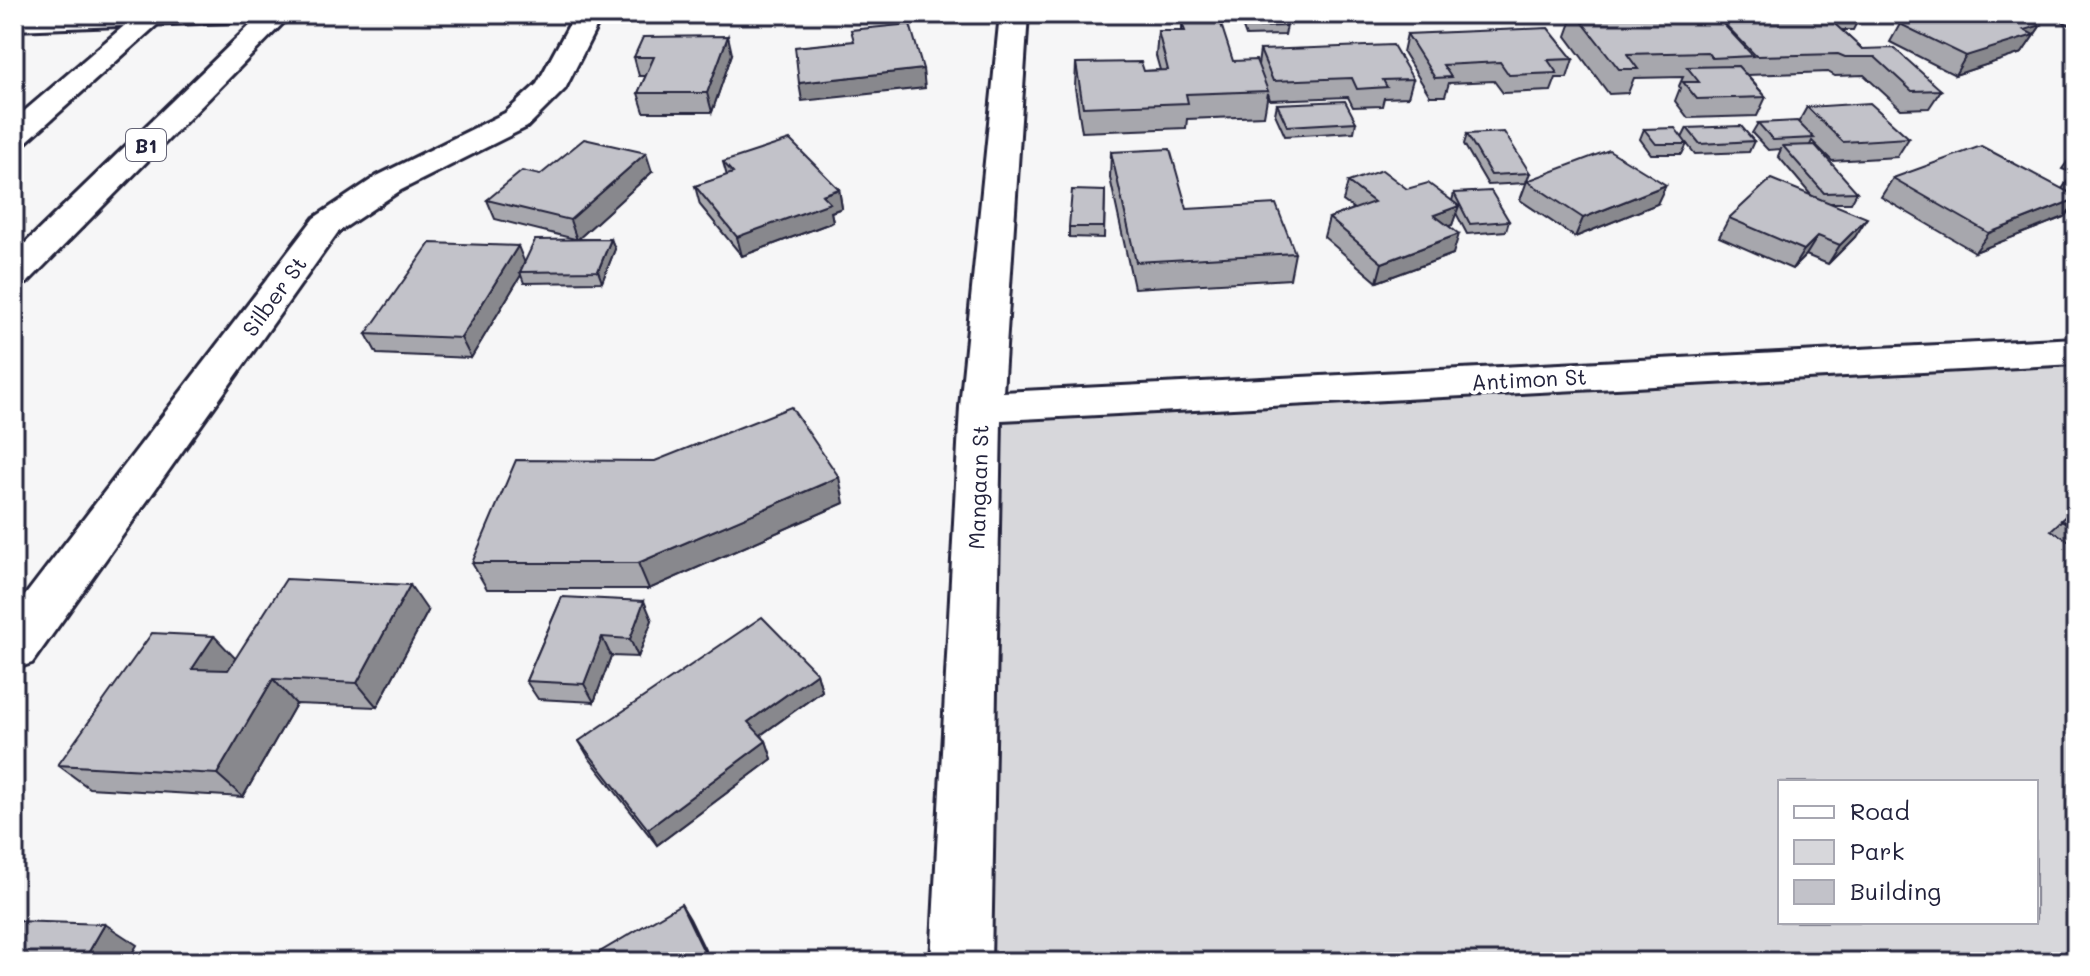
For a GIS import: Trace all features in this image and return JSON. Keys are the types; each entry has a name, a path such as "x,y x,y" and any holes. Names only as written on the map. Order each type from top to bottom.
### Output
{"main road":[{"path":"14,22 226,14"},
{"name":"B1","path":"14,275 278,14"},
{"name":"Silber St","path":"14,648 326,225 389,183 516,120 550,89 589,14"},
{"name":"Mangaan St","path":"961,962 981,407 1014,14"},
{"path":"14,136 154,16"},
{"name":"Antimon St","path":"981,407 2076,351"}],"green space":[{"path":"2076,351 2076,962 961,962 981,407"}],"building":[{"path":"1243,14 1282,14 1287,26 1247,27"},
{"path":"1576,14 1714,14 1753,56 1712,58 1707,52 1627,54 1638,69 1619,69"},
{"path":"1803,14 1851,14 1858,20 1831,21 1825,15"},
{"path":"1934,14 2016,14 2041,25 2024,30 2034,35 1966,56 1900,24"},
{"path":"1825,15 1862,49 1894,48 1941,90 1912,91 1875,57 1845,57 1838,54 1756,56 1719,18"},
{"path":"1220,21 1233,61 1256,60 1268,91 1186,94 1188,103 1083,107 1076,63 1141,62 1144,71 1168,70 1158,31 1185,31 1182,23"},
{"path":"910,24 923,69 799,83 795,47 854,41 851,30"},
{"path":"1548,28 1573,59 1548,60 1557,73 1509,75 1500,62 1443,65 1451,77 1435,78 1407,34"},
{"path":"728,36 707,93 638,93 654,57 634,57 643,37"},
{"path":"1393,45 1413,79 1383,80 1387,87 1357,89 1352,78 1273,81 1260,50"},
{"path":"1738,66 1766,97 1697,99 1683,82 1699,82 1687,67"},
{"path":"1345,101 1356,122 1287,126 1277,104"},
{"path":"1870,103 1909,138 1843,142 1807,107"},
{"path":"1797,121 1814,138 1773,140 1758,123"},
{"path":"1741,126 1754,141 1700,144 1687,128"},
{"path":"1675,128 1687,144 1656,144 1644,129"},
{"path":"1504,132 1530,173 1491,175 1467,134"},
{"path":"584,139 646,153 570,220 487,200 522,171 540,175"},
{"path":"790,140 839,189 822,195 830,203 737,237 695,186 733,173 723,162"},
{"path":"1815,145 1857,192 1824,193 1783,146"},
{"path":"1981,146 2076,196 2076,199 1989,233 1893,178"},
{"path":"1170,149 1187,209 1276,204 1295,253 1136,262 1111,152"},
{"path":"1609,150 1666,185 1583,218 1527,181"},
{"path":"1382,170 1407,189 1428,183 1459,206 1434,215 1459,234 1382,263 1329,218 1374,202 1348,182"},
{"path":"1771,179 1867,218 1840,245 1818,236 1804,250 1729,218"},
{"path":"1072,190 1105,191 1104,227 1069,227"},
{"path":"1491,191 1509,221 1470,224 1454,193"},
{"path":"611,239 598,271 520,272 535,240"},
{"path":"430,243 518,246 461,338 366,334"},
{"path":"791,407 839,477 638,563 472,563 516,460 655,461"},
{"path":"2076,507 2076,528 2061,520"},
{"path":"286,579 410,585 357,683 273,679 217,774 58,765 152,633 214,636 192,669 228,670"},
{"path":"562,597 644,601 630,639 602,637 584,684 526,681"},
{"path":"762,617 817,673 748,722 766,741 648,829 579,741"},
{"path":"681,904 709,962 583,962"},
{"path":"14,921 105,924 83,962 14,962"}]}
